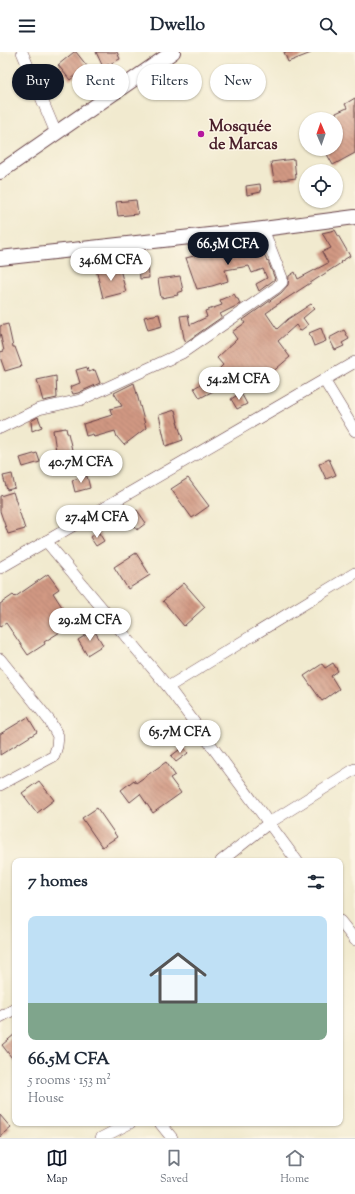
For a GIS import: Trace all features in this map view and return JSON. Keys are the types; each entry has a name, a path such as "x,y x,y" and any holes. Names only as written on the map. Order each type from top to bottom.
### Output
{"main road":[{"path":"0,172 173,52"},
{"path":"0,258 263,229 355,217"}],"street":[{"path":"22,52 56,133"},
{"path":"0,428 39,409 80,400 182,353 276,288 282,282 282,278 263,229"},
{"path":"0,568 355,362"},
{"path":"324,380 355,431"},
{"path":"46,541 168,687 295,858"},
{"path":"168,687 355,573"},
{"path":"0,659 49,720 58,736 58,746 54,756 0,785"},
{"path":"225,858 269,823 355,769"},
{"path":"343,925 355,940"},
{"path":"0,1016 12,1010"},
{"path":"102,1138 124,1126"},
{"path":"162,1126 172,1138"}],"building":[{"path":"76,52 85,64 72,64 72,78 70,80 64,72 64,64 59,64"},
{"path":"96,52 117,52 120,59 109,64 102,64"},
{"path":"284,52 311,52 311,53 288,62"},
{"path":"355,98 355,153 332,164 328,156 343,156 343,112 338,112 347,108 345,104"},
{"path":"294,159 296,178 274,181 271,162"},
{"path":"260,184 261,192 247,195 246,186"},
{"path":"136,200 138,214 118,216 116,202"},
{"path":"335,230 350,256 266,313 277,329 288,319 311,304 315,308 303,318 308,325 300,331 296,325 278,341 290,357 263,380 268,385 261,390 247,373 245,374 243,371 215,390 200,398 194,388 220,373 218,370 223,365 217,358 237,339 232,332 245,323 243,320 281,293 288,285 289,276 295,272 298,279 328,263 322,252 331,248 322,233"},
{"path":"261,244 275,279 259,291 256,284 267,278 263,269 252,273 249,266 225,270 228,281 197,289 186,258 221,249 221,253 248,249 247,248"},
{"path":"148,263 149,278 140,279 139,264"},
{"path":"108,266 109,272 120,269 126,292 103,298 96,269"},
{"path":"180,276 183,291 177,293 178,295 161,298 158,279"},
{"path":"234,294 240,304 220,314 222,317 186,342 180,316 188,315 190,325 207,317 205,311 222,305 220,300"},
{"path":"159,314 162,326 148,330 144,317"},
{"path":"8,324 13,347 15,347 22,366 5,371 0,357 0,352 4,351 0,326"},
{"path":"321,328 326,341 314,346 309,333"},
{"path":"344,330 349,339 342,343 344,346 335,350 329,338"},
{"path":"87,367 88,372 95,370 100,383 73,394 70,387 80,383 76,370"},
{"path":"56,376 57,398 43,401 37,380"},
{"path":"134,383 146,428 124,445 117,437 115,431 94,437 93,434 86,436 83,424 112,415 110,409 122,406 114,393"},
{"path":"241,393 247,404 237,409 231,399"},
{"path":"175,410 183,440 166,446 159,415"},
{"path":"38,417 42,427 32,431 31,421"},
{"path":"66,428 73,454 57,458 53,430"},
{"path":"37,453 40,462 23,467 20,458"},
{"path":"329,459 336,475 326,479 319,464"},
{"path":"12,474 15,488 7,490 3,476"},
{"path":"87,476 90,488 75,492 72,480"},
{"path":"188,478 209,506 192,518 171,489"},
{"path":"13,492 25,529 8,534 0,511 0,496"},
{"path":"137,510 146,523 137,530 128,517"},
{"path":"99,533 104,541 96,546 90,537"},
{"path":"136,553 150,575 128,589 114,567"},
{"path":"48,574 59,589 53,593 73,624 44,642 45,644 28,655 6,623 0,627 0,604 13,595 15,597"},
{"path":"184,583 205,607 184,626 163,601"},
{"path":"94,630 103,645 87,655 78,640"},
{"path":"333,663 338,671 331,676 339,689 322,701 304,676 322,664 325,668"},
{"path":"28,717 37,732 0,755 0,734"},
{"path":"183,747 188,753 176,762 171,756"},
{"path":"166,762 175,775 170,778 181,793 153,813 140,794 130,802 121,790 134,780 136,783"},
{"path":"39,781 54,800 37,813 22,793"},
{"path":"97,808 117,837 102,847 82,818"},
{"path":"12,1037 12,1058 2,1045"},
{"path":"0,1115 11,1128 0,1137"}],"place":[{"name":"Mosquée de Marcas","path":"201,134"}]}
